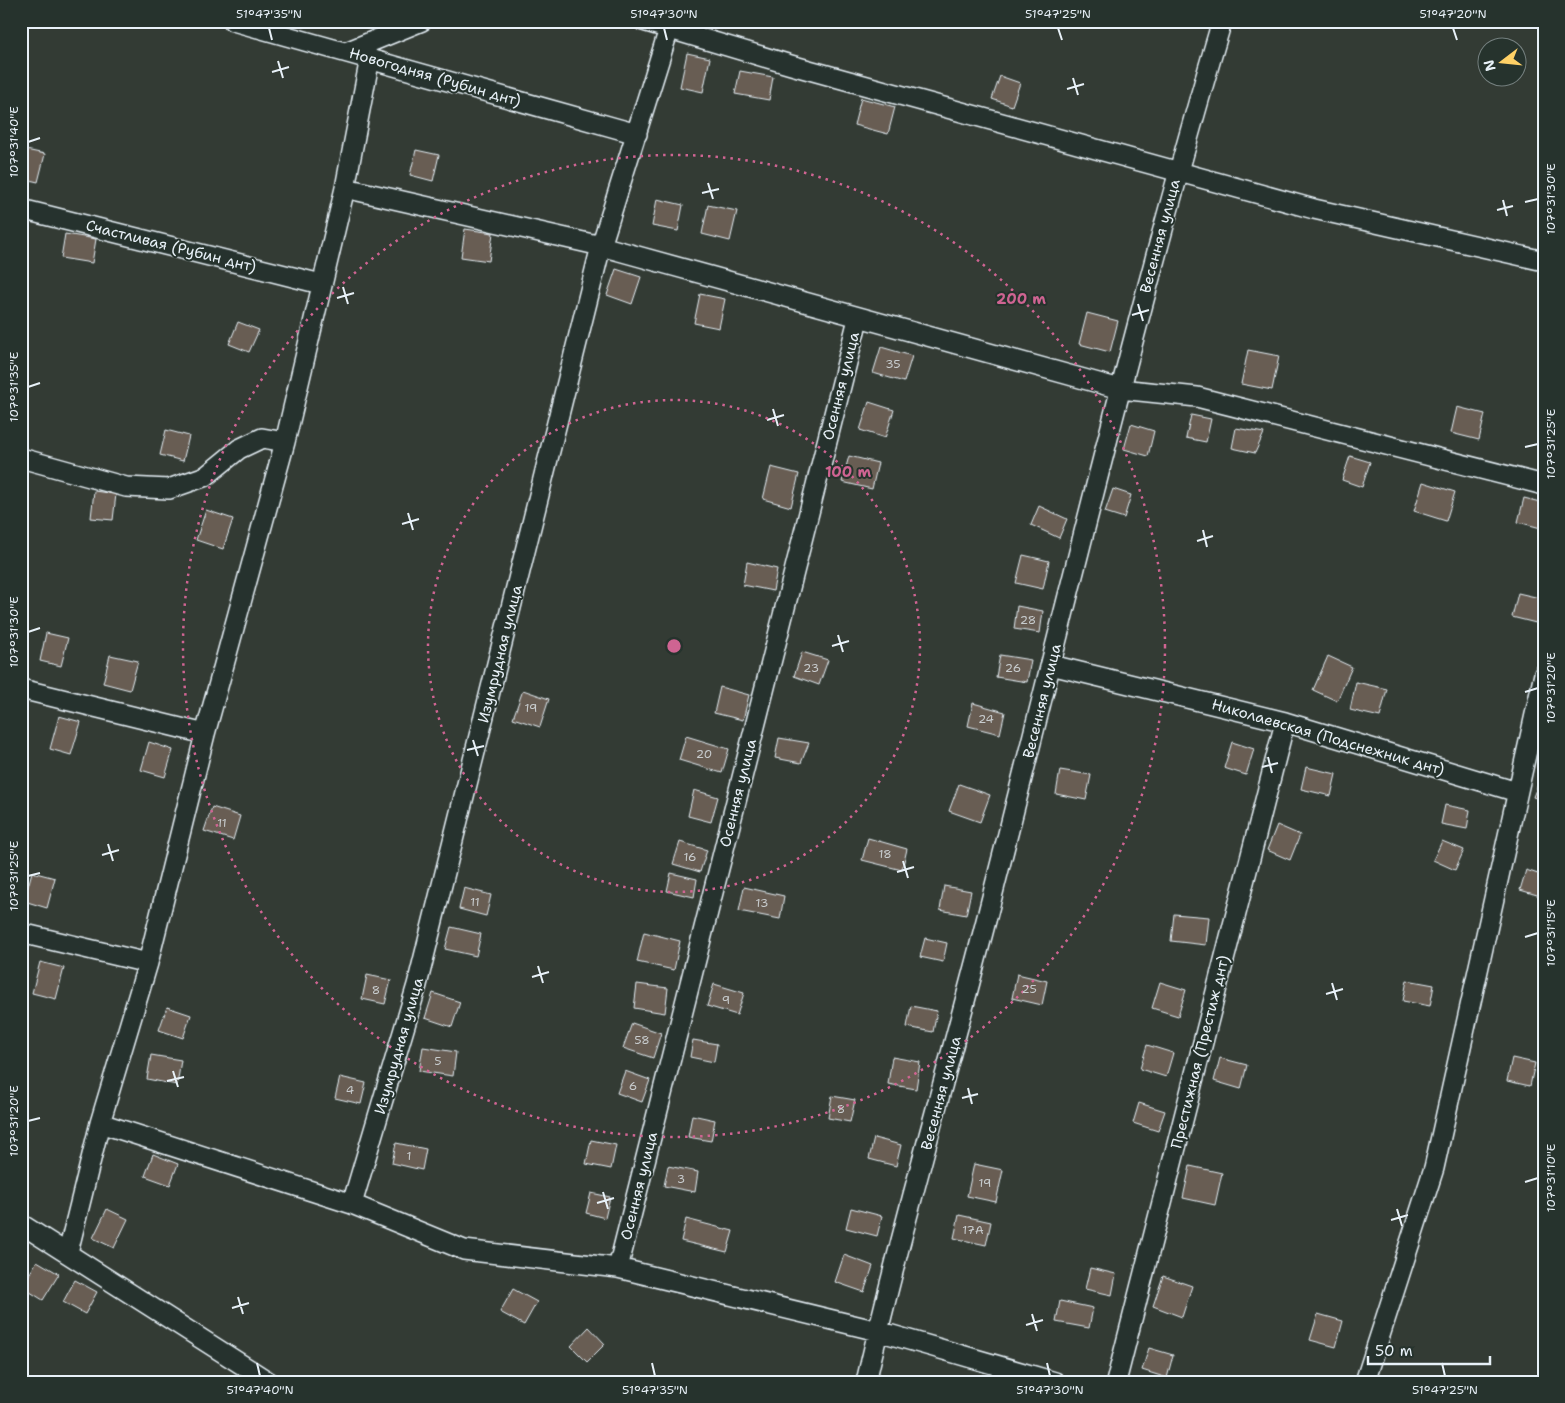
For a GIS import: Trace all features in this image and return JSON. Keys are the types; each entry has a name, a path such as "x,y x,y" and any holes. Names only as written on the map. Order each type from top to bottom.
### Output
{"street":[{"name":"Новогодняя (Рубин днт)","path":"233,21 282,28 346,52 637,134"},
{"path":"346,52 422,21"},
{"path":"643,21 675,25 791,65 1314,209 1544,261"},
{"name":"Весенняя улица","path":"866,1382 994,892 1120,389 1178,170 1222,21"},
{"name":"Изумрудная улица","path":"352,1204 417,985 601,246 675,25"},
{"path":"68,1252 100,1123 148,963 205,734 285,442 345,188 370,58"},
{"path":"345,188 601,246 858,319 1120,389 1197,397 1544,486"},
{"name":"Счастливая (Рубин днт)","path":"21,209 321,284"},
{"name":"Осенняя улица","path":"618,1268 858,319"},
{"path":"21,458 126,487 169,489 206,476 239,449 262,438 285,442"},
{"name":"Николаевская (Подснежник днт)","path":"1051,665 1285,722 1517,792"},
{"path":"1365,1382 1434,1168 1544,674"},
{"path":"21,689 205,734"},
{"name":"Престижная (Престиж днт)","path":"1116,1382 1285,722"},
{"path":"21,933 148,963"},
{"path":"100,1123 352,1204 464,1250 618,1268 878,1331 1055,1382"},
{"path":"21,1224 68,1252 269,1382"}],"building":[{"path":"1384,21 1404,21 1403,26"},
{"path":"687,53 710,58 703,92 680,87"},
{"path":"740,71 773,77 769,100 735,94"},
{"path":"1000,76 1020,83 1012,106 992,99"},
{"path":"861,98 895,107 888,134 854,125"},
{"path":"21,149 45,154 38,182 21,178"},
{"path":"416,150 439,155 433,181 410,175"},
{"path":"657,199 683,205 678,231 652,226"},
{"path":"708,205 737,211 730,241 702,234"},
{"path":"465,229 493,233 489,261 461,257"},
{"path":"65,234 96,239 92,263 61,258"},
{"path":"616,269 641,277 632,304 607,295"},
{"path":"700,294 725,299 719,328 694,323"},
{"path":"1087,313 1118,321 1110,352 1079,344"},
{"path":"238,322 259,330 249,352 229,344"},
{"path":"881,347 912,356 904,382 873,373"},
{"path":"1248,350 1279,356 1272,390 1241,384"},
{"path":"869,402 894,410 885,438 860,430"},
{"path":"1457,407 1485,414 1479,440 1451,433"},
{"path":"1191,415 1211,419 1206,442 1186,438"},
{"path":"1131,424 1154,431 1148,456 1124,449"},
{"path":"1236,428 1264,433 1255,453 1232,448"},
{"path":"166,430 189,436 183,461 160,455"},
{"path":"849,456 878,463 872,489 842,482"},
{"path":"1350,456 1370,462 1362,487 1342,480"},
{"path":"771,467 799,474 791,507 763,499"},
{"path":"1423,482 1455,492 1446,521 1414,511"},
{"path":"1113,489 1131,495 1124,518 1105,512"},
{"path":"94,491 116,494 113,520 91,518"},
{"path":"1524,498 1544,503 1541,528 1518,522"},
{"path":"1039,506 1067,519 1059,538 1031,525"},
{"path":"206,510 233,519 223,549 196,540"},
{"path":"1023,555 1049,561 1043,589 1016,583"},
{"path":"747,562 777,569 773,591 743,585"},
{"path":"1518,593 1544,599 1540,624 1512,617"},
{"path":"1017,606 1043,611 1040,633 1014,629"},
{"path":"46,633 68,638 61,666 40,661"},
{"path":"802,652 828,660 819,685 794,676"},
{"path":"110,655 138,661 130,690 103,683"},
{"path":"1000,655 1031,660 1027,682 996,677"},
{"path":"1328,656 1352,667 1337,701 1313,690"},
{"path":"1356,682 1387,689 1380,717 1350,710"},
{"path":"720,687 749,695 743,720 714,713"},
{"path":"523,690 549,699 540,727 513,718"},
{"path":"973,703 1005,712 1000,734 968,726"},
{"path":"59,716 81,722 71,755 50,749"},
{"path":"686,736 729,749 722,773 679,760"},
{"path":"779,738 809,743 801,763 775,758"},
{"path":"149,742 173,750 165,777 141,770"},
{"path":"1232,742 1254,749 1246,775 1224,768"},
{"path":"1306,767 1336,774 1331,796 1301,789"},
{"path":"1060,770 1091,775 1086,800 1056,794"},
{"path":"1540,779 1544,780 1544,801 1533,797"},
{"path":"959,784 990,795 980,822 949,811"},
{"path":"694,790 718,797 711,822 688,816"},
{"path":"1445,805 1470,810 1467,829 1441,824"},
{"path":"212,807 240,816 233,840 204,831"},
{"path":"1277,825 1300,835 1290,860 1267,850"},
{"path":"868,838 907,849 902,870 862,860"},
{"path":"1442,841 1464,850 1455,870 1433,860"},
{"path":"680,842 707,850 700,872 673,864"},
{"path":"1526,870 1544,876 1544,897 1520,890"},
{"path":"32,872 55,878 47,908 24,901"},
{"path":"671,873 697,879 694,897 667,891"},
{"path":"944,886 971,891 966,915 940,910"},
{"path":"744,887 784,896 780,919 739,911"},
{"path":"464,888 491,895 486,916 459,909"},
{"path":"1174,914 1209,917 1206,945 1171,941"},
{"path":"451,927 481,934 476,956 445,949"},
{"path":"644,932 680,941 674,970 637,962"},
{"path":"925,938 947,943 943,962 920,957"},
{"path":"40,962 64,968 56,999 32,993"},
{"path":"1017,974 1047,981 1042,1005 1012,998"},
{"path":"367,975 391,980 385,1004 362,999"},
{"path":"1407,980 1434,985 1430,1006 1403,1001"},
{"path":"1160,982 1186,990 1178,1016 1152,1008"},
{"path":"637,984 668,988 665,1013 634,1008"},
{"path":"714,984 744,993 737,1015 707,1006"},
{"path":"433,993 460,1002 452,1027 425,1018"},
{"path":"911,1006 937,1011 933,1032 907,1027"},
{"path":"167,1007 191,1015 183,1038 159,1030"},
{"path":"632,1023 661,1033 653,1058 623,1048"},
{"path":"693,1040 717,1044 714,1062 690,1057"},
{"path":"1147,1045 1173,1053 1166,1077 1140,1069"},
{"path":"423,1047 456,1052 453,1076 419,1071"},
{"path":"151,1055 181,1060 177,1085 147,1079"},
{"path":"892,1057 920,1062 916,1089 888,1084"},
{"path":"1220,1058 1247,1065 1241,1089 1214,1081"},
{"path":"1512,1058 1535,1063 1530,1086 1507,1081"},
{"path":"625,1071 650,1080 642,1102 617,1093"},
{"path":"340,1077 366,1083 361,1104 335,1098"},
{"path":"832,1096 855,1100 850,1122 828,1118"},
{"path":"1139,1103 1165,1111 1158,1131 1133,1123"},
{"path":"692,1115 715,1120 711,1141 688,1137"},
{"path":"874,1138 901,1145 896,1166 869,1159"},
{"path":"591,1140 616,1145 611,1169 586,1164"},
{"path":"396,1143 426,1149 422,1170 392,1163"},
{"path":"153,1154 178,1164 170,1185 145,1176"},
{"path":"974,1164 1003,1170 996,1202 967,1196"},
{"path":"668,1166 698,1172 695,1192 664,1186"},
{"path":"1190,1166 1222,1173 1215,1205 1183,1198"},
{"path":"591,1193 610,1197 605,1218 586,1213"},
{"path":"851,1208 882,1216 877,1236 846,1228"},
{"path":"107,1209 128,1219 114,1248 93,1238"},
{"path":"959,1215 991,1222 986,1245 954,1238"},
{"path":"686,1219 733,1231 727,1252 681,1241"},
{"path":"844,1255 873,1266 864,1292 835,1282"},
{"path":"37,1261 59,1274 43,1300 22,1287"},
{"path":"1090,1268 1116,1274 1112,1295 1085,1289"},
{"path":"1163,1276 1192,1286 1182,1317 1153,1306"},
{"path":"75,1280 97,1292 85,1314 63,1302"},
{"path":"513,1289 537,1302 524,1325 500,1312"},
{"path":"1060,1301 1093,1308 1089,1328 1056,1322"},
{"path":"1318,1314 1343,1321 1336,1347 1310,1340"},
{"path":"589,1327 605,1344 587,1362 571,1346"},
{"path":"1149,1348 1173,1355 1167,1378 1142,1370"}]}
